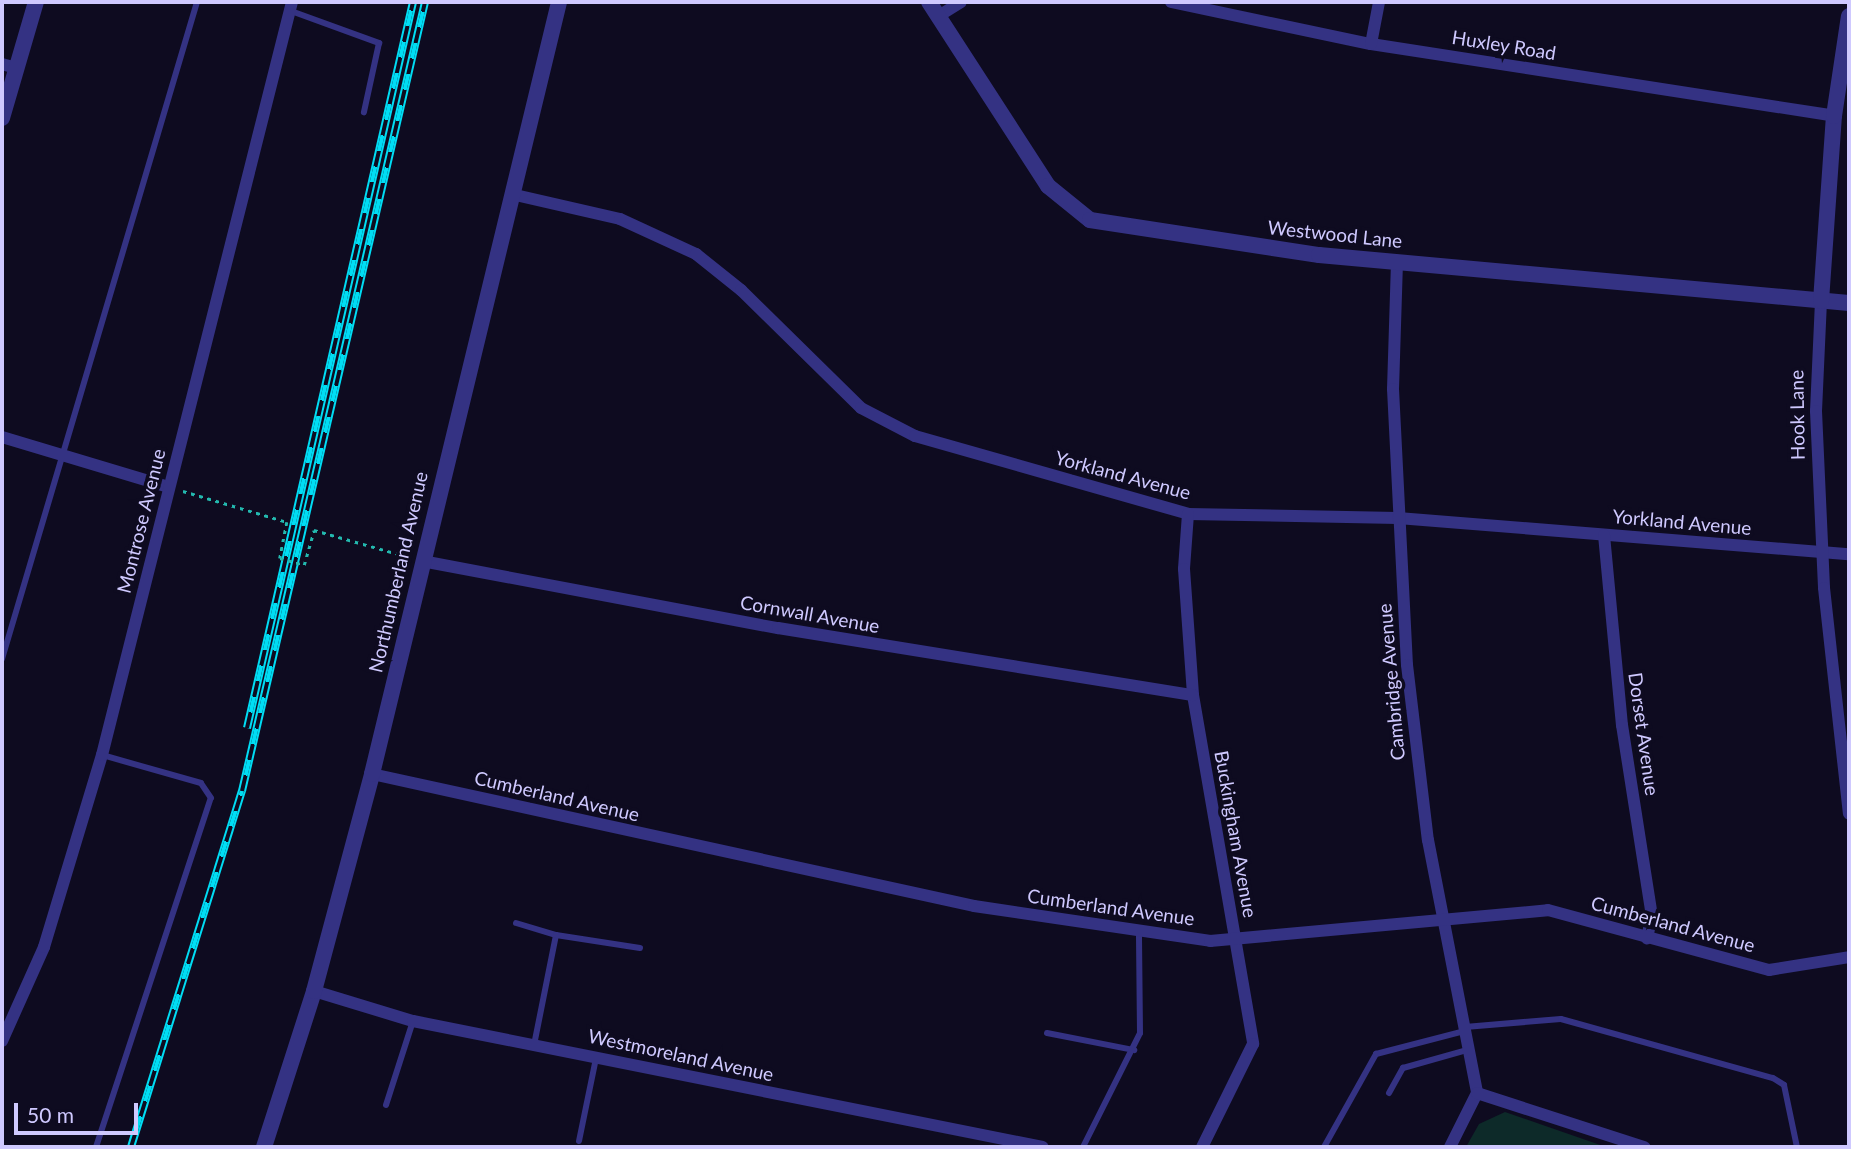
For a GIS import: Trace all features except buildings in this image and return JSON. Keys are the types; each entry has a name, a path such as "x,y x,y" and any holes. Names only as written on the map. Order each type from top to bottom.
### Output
{"street":[{"path":"2,118 9,66 36,2"},
{"name":"Northumberland Avenue","path":"264,1147 314,991 372,774 559,2"},
{"name":"Westwood Lane","path":"929,2 1048,186 1090,220 1397,262 1849,303"},
{"path":"937,17 961,2"},
{"name":"Huxley Road","path":"1171,2 1371,44 1834,116"},
{"path":"1371,44 1379,2"},
{"name":"Montrose Avenue","path":"2,1041 44,947 102,755 291,6"},
{"name":"Hook Lane","path":"1849,16 1834,116 1816,411 1822,552 1849,814"},
{"name":"Yorkland Avenue","path":"511,194 620,219 695,254 741,290 861,408 915,436 1188,514 1398,518 1849,554"},
{"name":"Cambridge Avenue","path":"1397,262 1398,518 1419,776 1442,920 1477,1093"},
{"path":"2,437 169,487"},
{"name":"Buckingham Avenue","path":"1188,514 1184,569 1193,695 1236,942 1252,1054 1202,1147"},
{"name":"Dorset Avenue","path":"1604,535 1622,725 1652,916 1647,938"},
{"name":"Cornwall Avenue","path":"422,561 778,628 1193,695"},
{"name":"Cumberland Avenue","path":"372,774 974,906 1139,932 1236,942 1548,910 1769,970 1849,957"},
{"name":"Westmoreland Avenue","path":"314,991 413,1021 1043,1147"},
{"path":"1450,1147 1477,1093 1644,1147"}],"lane":[{"path":"2,659 197,2"},
{"path":"291,6 379,43 363,112"},
{"path":"96,1147 211,798 201,783 102,755"},
{"path":"516,923 555,935 640,948"},
{"path":"1083,1147 1135,1050 1140,1033 1139,932"},
{"path":"534,1045 555,935"},
{"path":"1324,1147 1376,1054 1464,1029 1561,1019 1773,1078 1784,1085 1797,1147"},
{"path":"386,1105 413,1021"},
{"path":"1047,1033 1135,1050"},
{"path":"1389,1093 1403,1068 1467,1050"},
{"path":"579,1142 596,1057"}],"path":[{"path":"169,487 288,522 279,558 304,565 314,530 422,561"}],"green space":[{"path":"1505,1112 1606,1147 1466,1147 1479,1124"}],"railway":[{"path":"247,728 413,2"},
{"path":"131,1147 242,791 425,2"}]}
